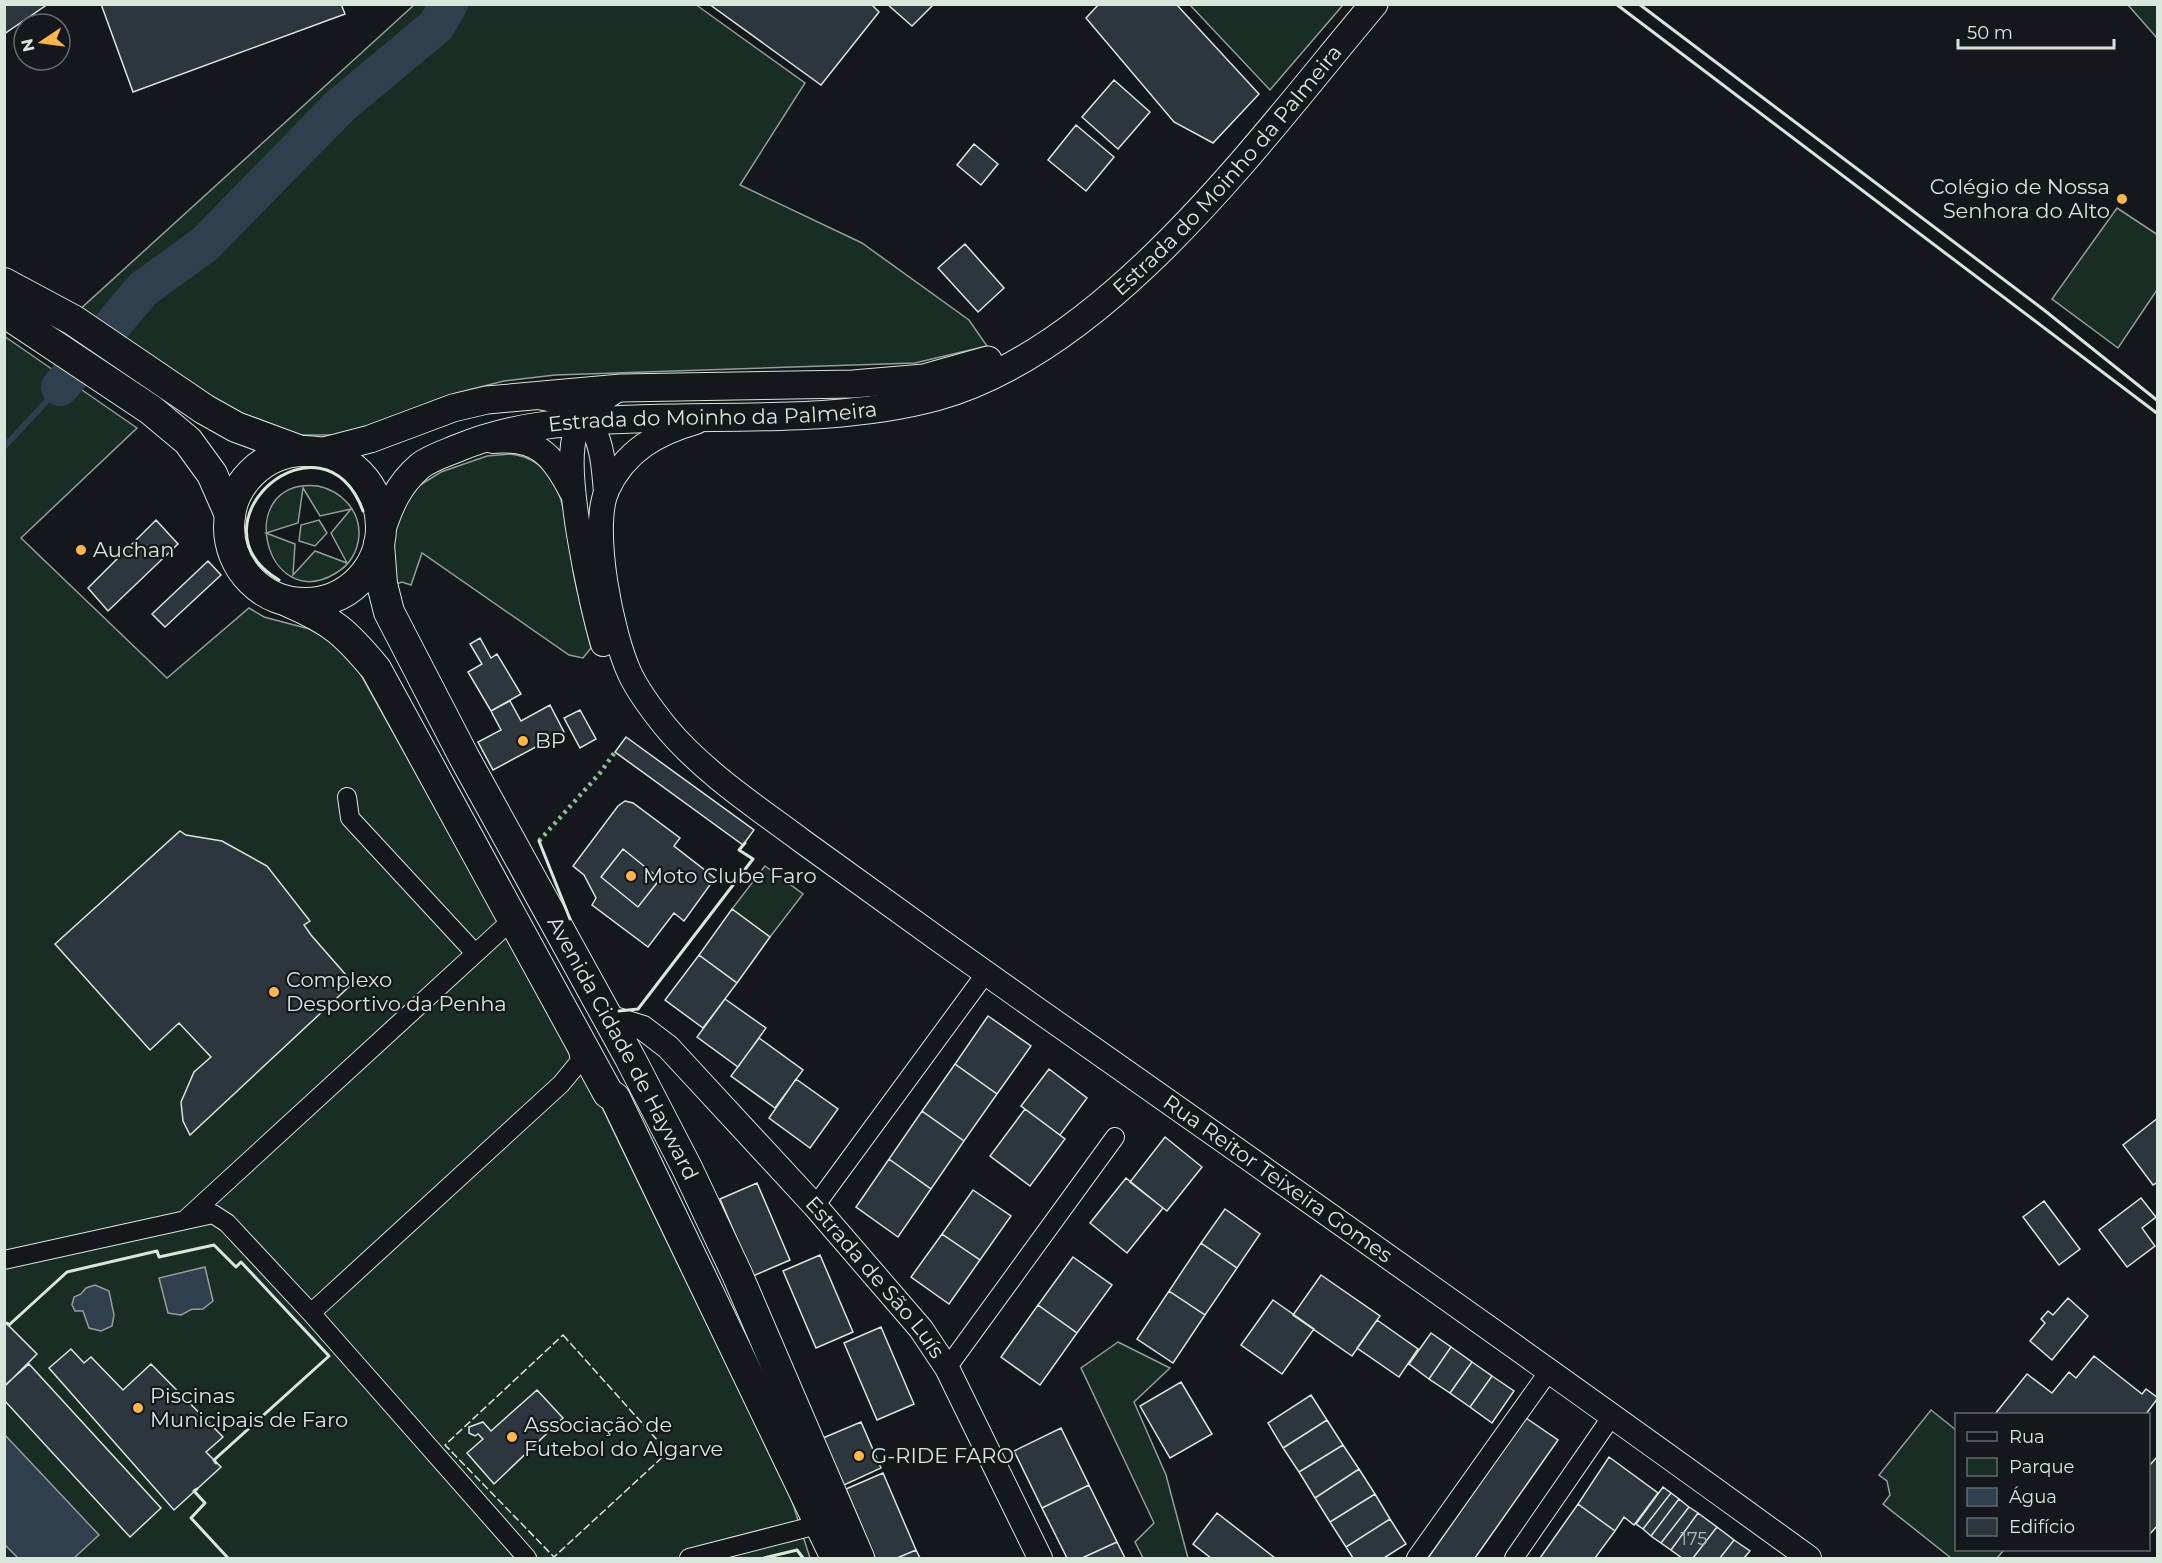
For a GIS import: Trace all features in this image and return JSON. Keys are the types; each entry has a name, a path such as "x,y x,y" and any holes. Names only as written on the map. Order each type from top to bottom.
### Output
{"main road":[{"name":"Estrada do Moinho da Palmeira","path":"380,538 398,489 423,464 472,442 517,430 585,419 809,415 876,408 936,396 1002,372 1071,327 1151,262 1220,186 1374,4"},
{"path":"4,283 64,332 107,379 151,410 189,441 212,474 230,515"},
{"path":"4,312 64,332 130,359 204,409 236,427 350,465 365,481 379,510 380,538 371,566 346,592 319,603 289,602 265,593 239,566 230,543 230,515 238,491 254,470 276,457 310,452"},
{"name":"Estrada do Moinho da Palmeira","path":"310,452 370,439 453,408 487,400 621,388 853,384 924,378 992,359 1071,327"},
{"name":"Avenida Cidade de Hayward","path":"380,538 382,584 389,612 464,757 608,1017 687,1168 737,1274 859,1558"},
{"name":"Avenida Cidade de Hayward","path":"289,602 323,616 348,636 376,669 608,1093 615,1098 836,1558"}],"street":[{"path":"4,270 64,332"},
{"path":"621,388 609,395 585,419 576,432 573,448 574,497 593,610 616,674 657,733 676,752 746,799"},
{"path":"531,396 560,401 578,411 596,430 606,493 602,524 604,576 614,627 630,675 666,726 746,799"},
{"path":"606,493 623,465 642,444 673,428 715,416"},
{"path":"472,442 513,439 535,446 557,463 574,497"},
{"path":"347,797 350,818 474,952"},
{"name":"Rua Reitor Teixeira Gomes","path":"746,799 986,973 1809,1558"},
{"path":"183,1222 474,952 513,919"},
{"path":"815,1206 986,973"},
{"name":"Estrada de São Luís","path":"608,1017 642,1028 668,1047 815,1206 921,1329 947,1368 1040,1558"},
{"path":"311,1313 561,1084 580,1061 573,1029"},
{"path":"630,1058 639,1038 655,1036"},
{"path":"561,1084 576,1076 589,1077 608,1093"},
{"path":"947,1368 1115,1137"},
{"path":"4,1260 213,1214 227,1223 311,1313 526,1558"},
{"path":"1416,1558 1549,1371"},
{"path":"1514,1558 1612,1416"},
{"path":"689,1558 821,1524"}],"green space":[{"path":"695,4 805,83 740,185 862,243 969,320 987,346 915,363 555,375 504,381 456,393 355,431 336,435 300,435 251,422 77,312 414,5"},
{"path":"1190,5 1343,5 1270,90"},
{"path":"2128,5 2157,5 2157,38"},
{"path":"2117,208 2158,235 2157,290 2118,348 2052,299"},
{"name":"Complexo Desportivo da Penha","path":"4,336 137,428 21,538 167,678 249,608 264,617 317,631 353,661 597,1097 791,1498 810,1558 5,1558"},
{"path":"510,454 529,459 544,469 554,483 561,500 574,576 591,648 583,658 569,655 422,553 411,585 402,582 393,585 390,546 404,501 420,485 441,472 487,456"},
{"path":"318,486 334,492 353,510 359,535 357,547 349,562 336,573 311,582 291,577 276,562 268,543 267,534 295,544 293,575 315,551 347,563 331,533 351,509 320,516 303,488 298,523 267,533 267,521 274,502 291,489"},
{"path":"319,520 327,533 315,546 299,541 301,525"},
{"path":"765,866 803,894 770,937 732,909"},
{"path":"1118,1342 1170,1368 1134,1402 1166,1475 1188,1558 1143,1558 1135,1542 1154,1523 1081,1368"},
{"path":"1931,1410 1955,1429 1955,1551 2003,1551 1997,1558 1951,1558 1883,1504 1890,1495 1887,1481 1879,1475"}],"water":[{"path":"205,1267 213,1301 203,1309 191,1309 181,1315 168,1313 159,1278"},
{"path":"95,1285 109,1291 114,1315 112,1326 101,1331 89,1328 83,1311 75,1311 72,1305 74,1297 86,1288"},
{"path":"5,1435 99,1535 74,1558 18,1558 5,1545"}],"building":[{"path":"4,4 48,4 36,12 12,12 12,29 4,34"},
{"path":"101,4 341,4 345,14 133,92"},
{"path":"709,4 871,4 879,12 821,85"},
{"path":"887,4 934,4 912,26"},
{"path":"1099,4 1176,4 1259,94 1213,143 1174,122 1086,18"},
{"path":"1114,80 1150,112 1118,149 1082,117"},
{"path":"1076,125 1114,157 1086,191 1048,160"},
{"path":"974,144 998,164 981,185 957,165"},
{"path":"965,244 1004,288 978,312 938,268"},
{"path":"156,520 178,544 108,611 88,588"},
{"path":"208,561 221,575 165,627 152,614"},
{"path":"480,638 491,658 497,654 521,694 491,711 468,672 482,664 470,644"},
{"path":"510,701 521,721 550,705 564,732 493,770 478,742 501,730 491,711"},
{"path":"580,710 596,739 580,748 564,718"},
{"path":"626,737 754,830 743,845 615,752"},
{"path":"625,801 633,803 680,838 674,846 715,878 684,921 674,913 648,947 592,905 596,898 584,875 573,866 618,806","holes":["623,849 660,879 638,907 601,877"]},
{"path":"180,831 186,835 222,841 267,866 310,921 304,925 311,935 353,983 190,1135 183,1121 181,1102 194,1072 211,1057 179,1023 150,1050 55,944"},
{"path":"623,849 660,879 638,907 601,877"},
{"path":"732,909 770,937 737,983 699,955"},
{"path":"699,955 737,983 703,1028 665,1000"},
{"path":"725,999 766,1028 738,1067 697,1037"},
{"path":"988,1016 1031,1046 997,1094 955,1064"},
{"path":"759,1038 803,1070 775,1108 731,1076"},
{"path":"955,1064 997,1094 964,1141 922,1111"},
{"path":"1049,1069 1087,1098 1060,1135 1021,1106"},
{"path":"796,1079 838,1109 810,1148 769,1118"},
{"path":"1025,1109 1065,1139 1030,1186 990,1156"},
{"path":"922,1111 964,1141 931,1189 889,1159"},
{"path":"2158,1118 2158,1182 2153,1185 2123,1145"},
{"path":"1165,1137 1202,1167 1167,1211 1130,1182"},
{"path":"889,1159 931,1189 898,1237 856,1207"},
{"path":"1126,1178 1163,1208 1127,1253 1090,1223"},
{"path":"757,1183 790,1260 753,1276 720,1199"},
{"path":"973,1190 1011,1216 980,1260 942,1234"},
{"path":"2141,1198 2156,1217 2142,1228 2155,1246 2127,1267 2099,1230"},
{"path":"2044,1201 2080,1249 2059,1265 2023,1217"},
{"path":"1225,1209 1260,1234 1237,1268 1201,1243"},
{"path":"942,1234 980,1260 949,1304 911,1277"},
{"path":"1201,1243 1237,1268 1205,1315 1169,1291"},
{"path":"820,1255 853,1332 816,1348 783,1271"},
{"path":"1073,1257 1112,1285 1077,1333 1038,1305"},
{"path":"1321,1275 1380,1316 1352,1356 1293,1315"},
{"path":"1169,1291 1205,1315 1173,1363 1137,1339"},
{"path":"2068,1298 2088,1316 2052,1360 2030,1341 2045,1323 2041,1319 2048,1311 2053,1315"},
{"path":"1273,1300 1314,1329 1282,1374 1241,1345"},
{"path":"1038,1305 1077,1333 1040,1385 1001,1357"},
{"path":"1377,1320 1418,1349 1399,1377 1357,1348"},
{"path":"4,1321 37,1354 5,1386 4,1385"},
{"path":"881,1327 914,1404 877,1420 844,1343"},
{"path":"1431,1333 1451,1347 1429,1379 1409,1364"},
{"path":"1451,1347 1472,1362 1450,1393 1429,1379"},
{"path":"71,1349 84,1363 91,1357 123,1390 151,1364 223,1437 206,1452 221,1467 174,1510 49,1368"},
{"path":"2094,1356 2142,1394 2146,1389 2158,1398 2147,1413 1996,1413 2027,1374 2052,1393 2069,1372 2076,1378"},
{"path":"1472,1362 1492,1376 1470,1407 1450,1393"},
{"path":"29,1364 161,1508 130,1537 4,1400 4,1386"},
{"path":"1492,1376 1514,1391 1492,1423 1470,1407"},
{"path":"1181,1382 1212,1434 1170,1458 1140,1406"},
{"name":"Associação de Futebol do Algarve","path":"537,1390 563,1418 494,1484 467,1453 483,1439 478,1434 475,1436 469,1433 469,1427 483,1422 491,1431"},
{"path":"1311,1395 1327,1420 1283,1448 1268,1423"},
{"path":"1526,1418 1558,1440 1475,1558 1428,1558"},
{"path":"1327,1420 1343,1445 1299,1472 1283,1448"},
{"path":"861,1422 881,1468 844,1485 823,1438"},
{"path":"1061,1428 1089,1485 1042,1508 1014,1451"},
{"path":"1343,1445 1359,1469 1315,1498 1299,1472"},
{"path":"2158,1456 2158,1525 2150,1534 2150,1465"},
{"path":"1609,1457 1658,1493 1634,1525 1624,1517 1615,1531 1578,1504"},
{"path":"1359,1469 1375,1494 1330,1522 1315,1498"},
{"path":"883,1473 916,1550 897,1558 875,1558 846,1489"},
{"path":"1089,1485 1117,1542 1082,1558 1067,1558 1042,1508"},
{"path":"1663,1487 1671,1493 1643,1529 1636,1524"},
{"path":"1671,1493 1679,1499 1651,1536 1643,1529"},
{"path":"1375,1494 1390,1519 1346,1547 1330,1522"},
{"path":"1679,1499 1689,1507 1661,1543 1651,1536"},
{"path":"1578,1504 1615,1531 1595,1558 1540,1558"},
{"path":"1689,1507 1698,1513 1671,1550 1661,1543"},
{"path":"1217,1513 1275,1558 1211,1558 1193,1544"},
{"path":"1698,1513 1717,1527 1693,1558 1682,1558 1671,1550"},
{"path":"1390,1519 1406,1544 1384,1558 1353,1558 1346,1547"},
{"path":"1717,1527 1734,1540 1720,1558 1693,1558"},
{"path":"1734,1540 1750,1551 1744,1558 1720,1558"},
{"path":"1117,1542 1125,1558 1082,1558"},
{"path":"916,1550 920,1558 897,1558"}],"waterway":[{"path":"60,387 143,289 205,244 340,106 436,26 449,4"},
{"path":"4,447 60,387"}],"hedge":[{"path":"539,841 600,773 615,752"}],"fence":[{"path":"563,1335 668,1452 554,1557 445,1445 563,1335"}],"wall":[{"path":"1616,4 2158,414"},
{"path":"1639,4 2044,310 2158,401"},
{"path":"279,580 254,556 246,530 253,505 270,484 294,470 320,468 344,481 363,511"},
{"path":"539,841 570,919"},
{"path":"619,1011 638,1009 753,859 739,850 745,843"},
{"path":"7,1323 9,1325 67,1272 157,1251 159,1257 214,1245 236,1267 241,1262 329,1356 214,1460 216,1463"},
{"path":"197,1489 194,1491 205,1503 191,1518 228,1558"},
{"path":"764,1558 797,1550 803,1558"}],"place":[{"name":"Colégio de Nossa Senhora do Alto","path":"2122,199"},
{"name":"Auchan","path":"81,550"},
{"name":"BP","path":"523,741"},
{"name":"Moto Clube Faro","path":"631,876"},
{"name":"Complexo Desportivo da Penha","path":"274,992"},
{"name":"Piscinas Municipais de Faro","path":"138,1408"},
{"name":"Associação de Futebol do Algarve","path":"512,1437"},
{"name":"G-RIDE FARO","path":"859,1456"}]}
